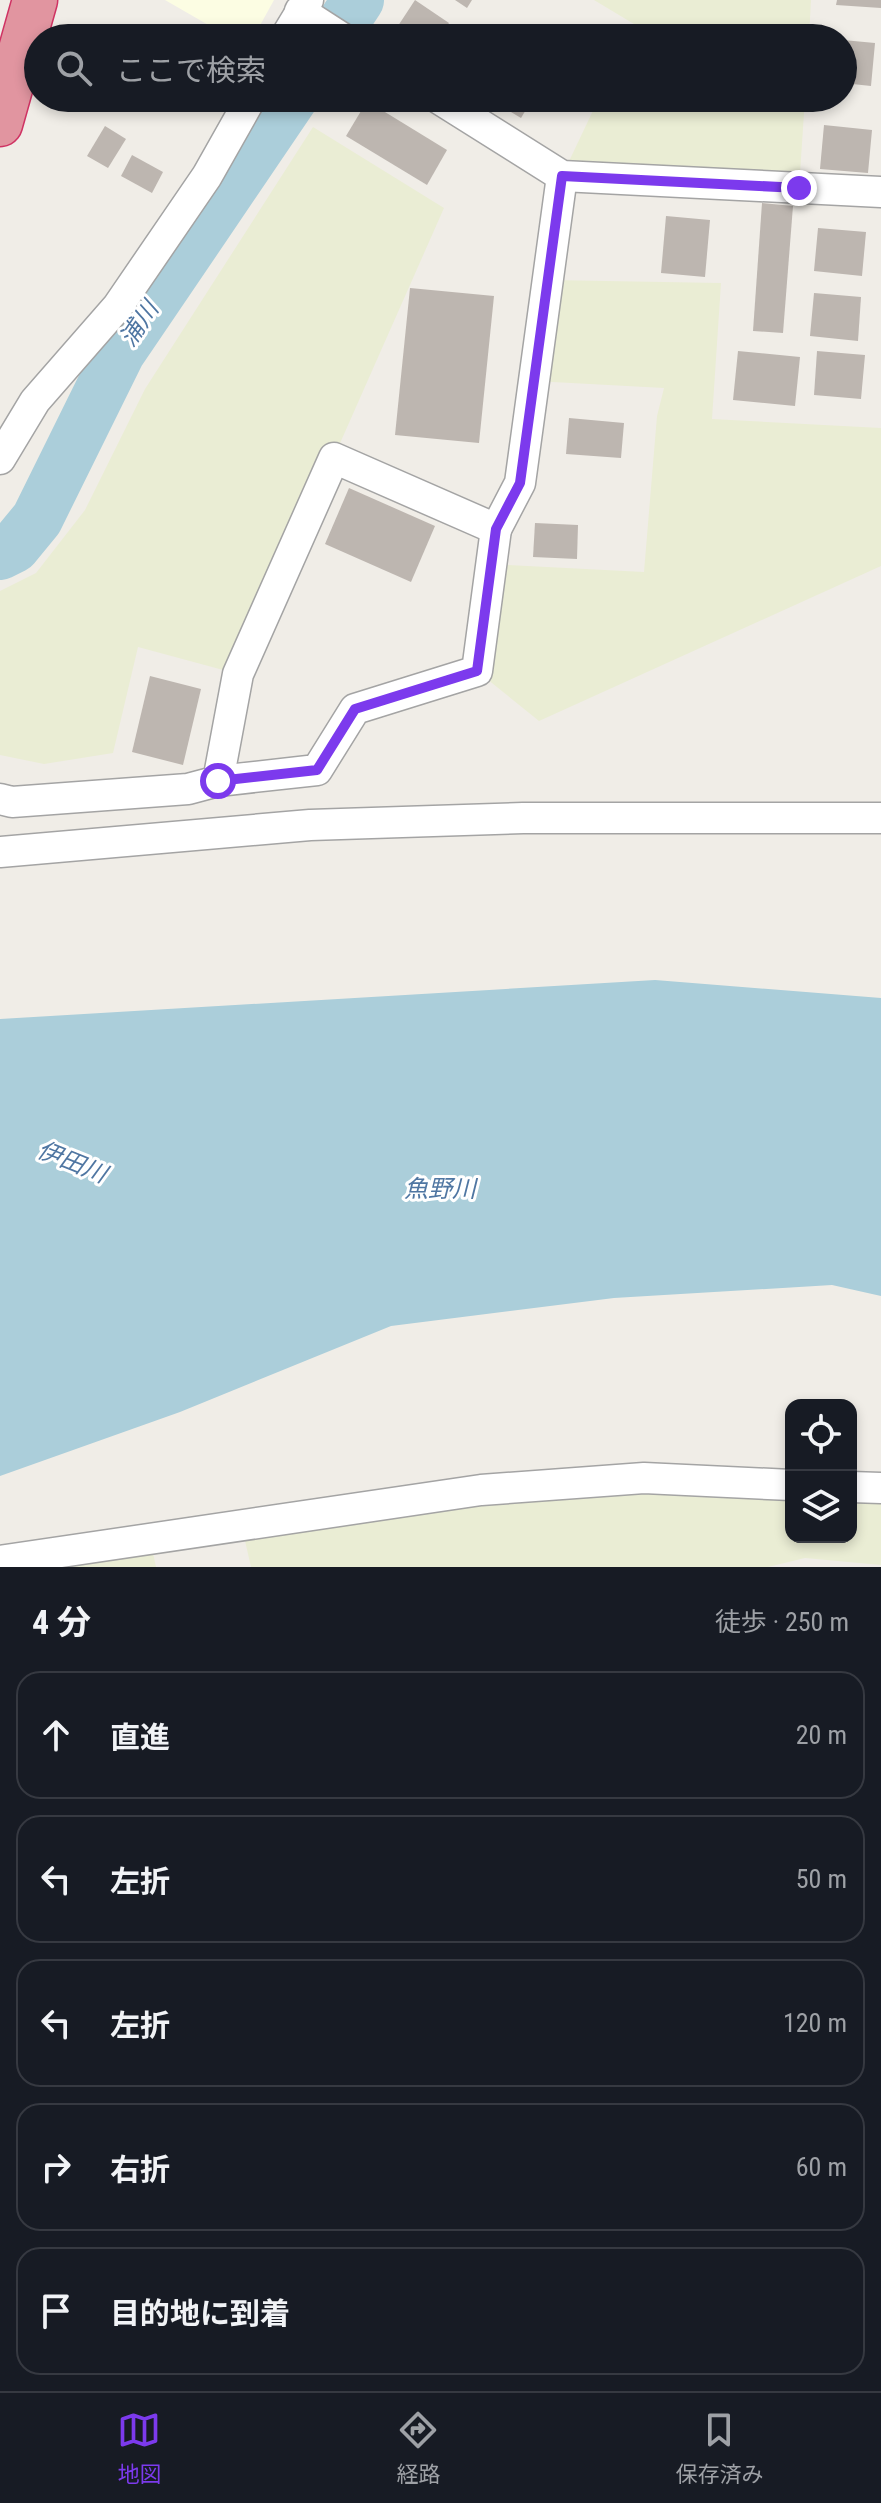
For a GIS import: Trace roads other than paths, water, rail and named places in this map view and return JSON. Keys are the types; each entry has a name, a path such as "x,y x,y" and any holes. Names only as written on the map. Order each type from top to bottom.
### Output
{"highway":[{"path":"28,24 35,0"},
{"path":"0,124 24,39"}],"street":[{"path":"293,24 304,6 325,24"},
{"path":"0,459 35,401 118,306 207,176 243,112"},
{"path":"460,112 562,176 881,192"},
{"path":"0,799 12,802 188,789 218,781 317,770 355,709 477,671 496,529 520,483 562,176"},
{"path":"218,781 238,674 334,458 496,529"},
{"path":"0,852 310,825 539,818 881,818"},
{"path":"0,1561 481,1490 644,1478 785,1485"},
{"path":"857,1487 881,1488"}],"water":[{"path":"655,980 881,998 881,1296 832,1285 614,1298 391,1326 180,1412 0,1476 0,1019"}],"waterway":[{"name":"浦川","path":"342,24 358,0"},
{"name":"浦川","path":"0,554 14,547 37,519 119,353 283,112"}],"water label":[{"name":"伊田川","path":"72,1162"},
{"name":"魚野川","path":"440,1189"}]}
